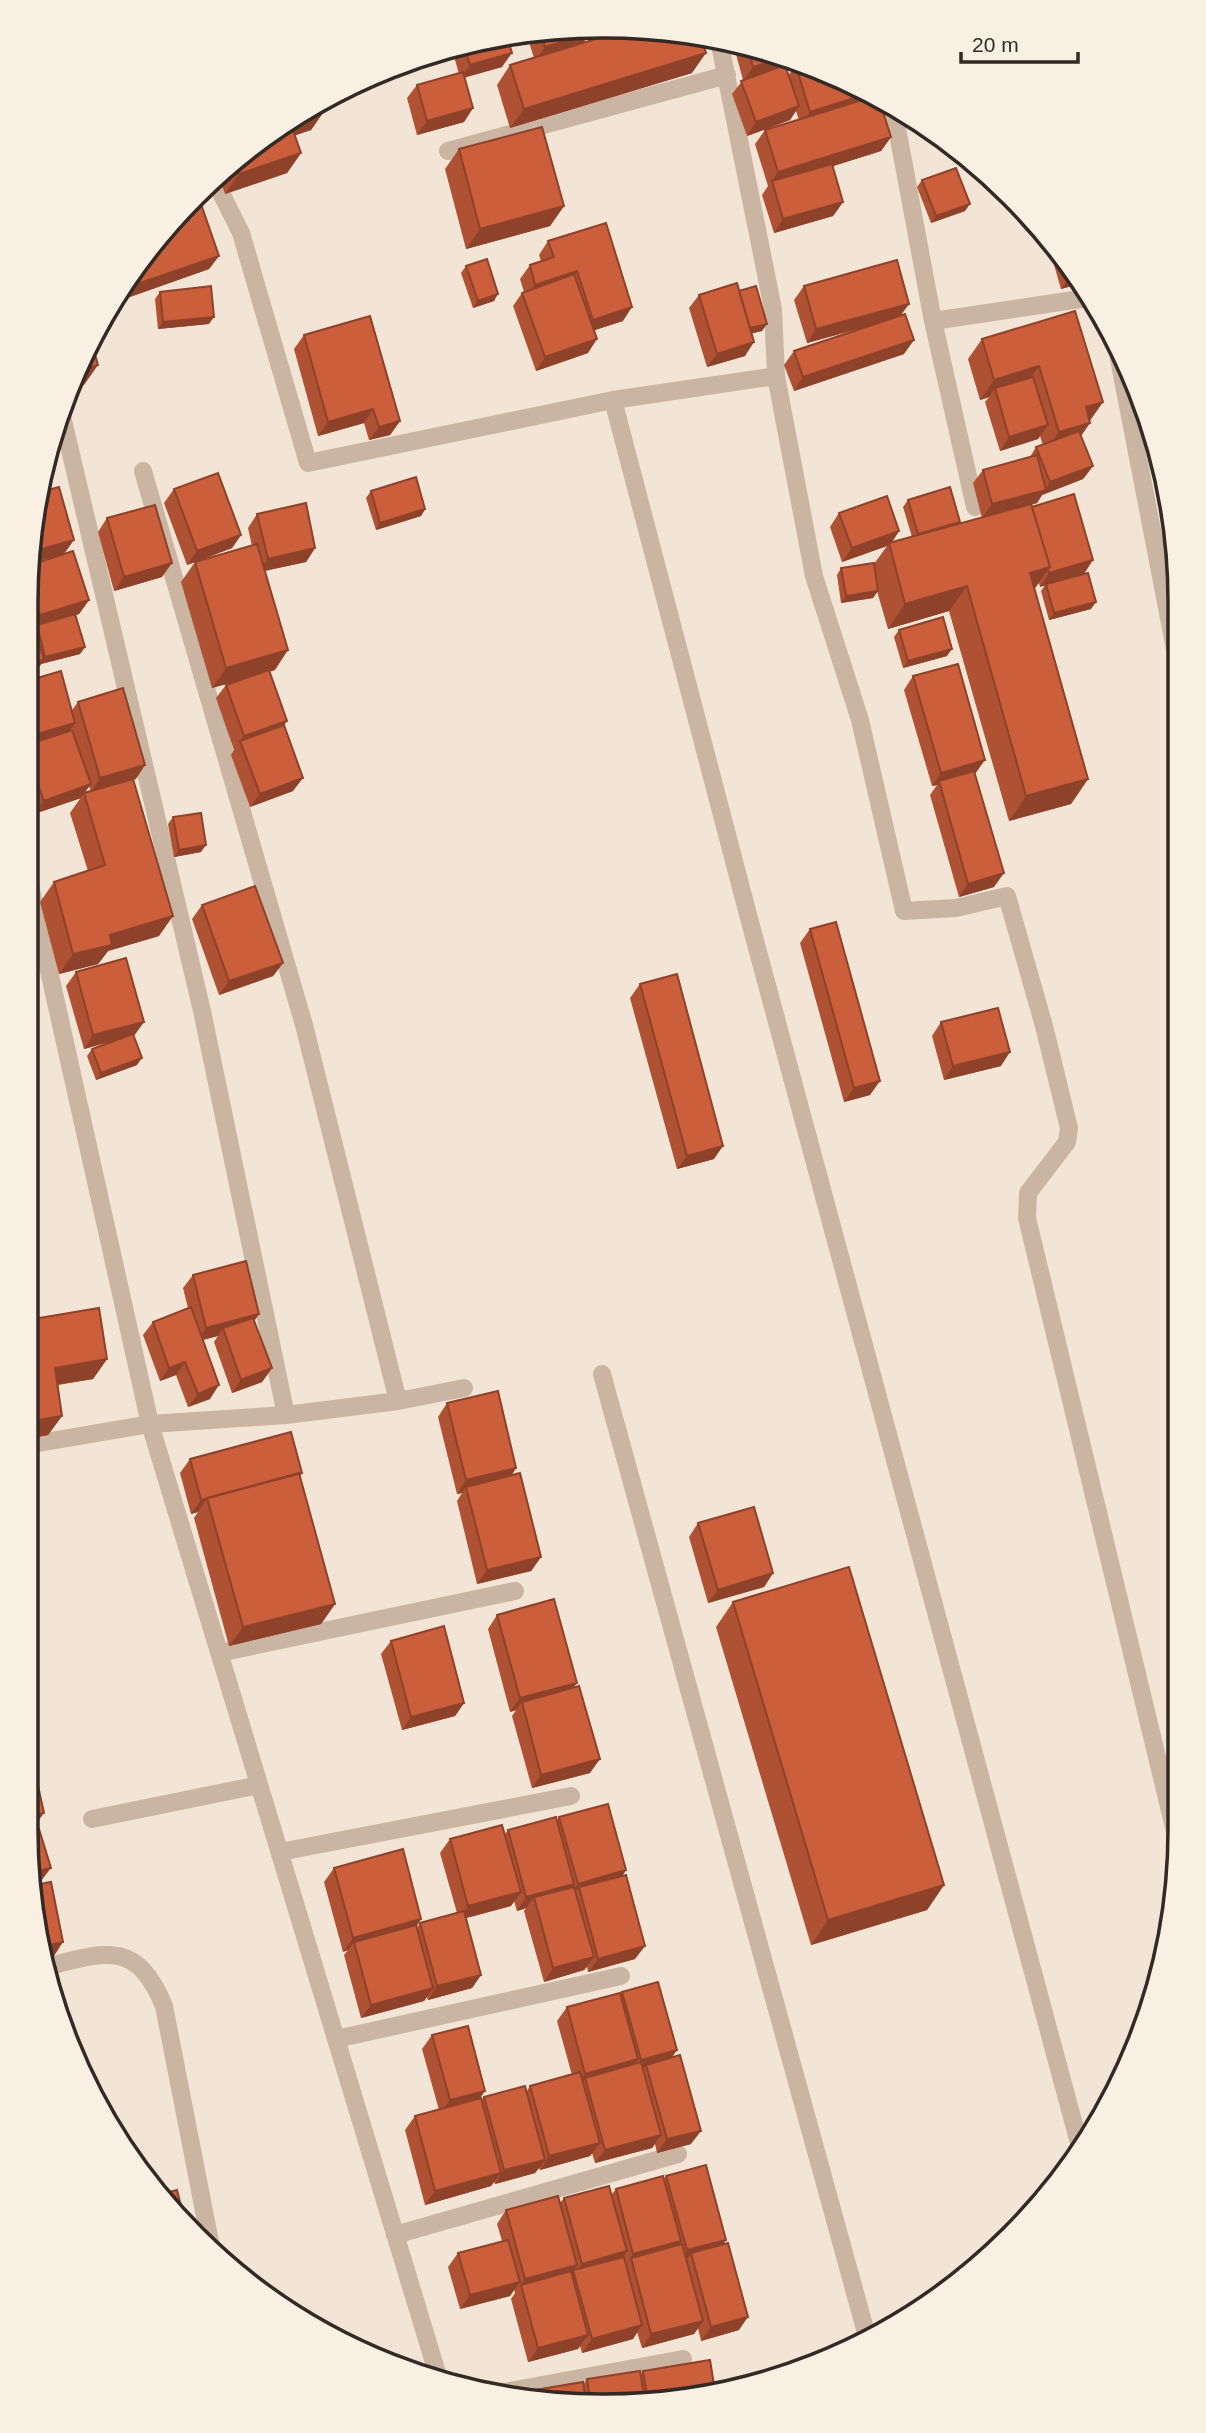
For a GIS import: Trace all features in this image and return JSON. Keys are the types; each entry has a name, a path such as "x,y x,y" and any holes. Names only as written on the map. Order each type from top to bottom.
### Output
{"street":[{"path":"722,51 773,309 776,376 814,576 860,720 904,911 956,908 1007,896 1044,1026 1069,1128 1068,1142 1028,1193 1027,1218 1168,1803"},
{"path":"447,151 727,75"},
{"path":"896,121 933,321 975,507"},
{"path":"219,190 240,233 308,463 613,400 776,376"},
{"path":"933,321 1078,299"},
{"path":"1124,385 1168,613"},
{"path":"613,400 754,936 1077,2136"},
{"path":"65,433 202,1011 286,1415"},
{"path":"143,471 304,1025 398,1401"},
{"path":"38,921 150,1424 436,2369"},
{"path":"602,1374 865,2330"},
{"path":"38,1443 150,1424 286,1415 398,1401 464,1388"},
{"path":"219,1653 515,1591"},
{"path":"92,1819 259,1785"},
{"path":"280,1852 571,1796"},
{"path":"55,1964 98,1953 121,1956 142,1968 154,1982 164,2006 208,2233"},
{"path":"336,2039 621,1976"},
{"path":"395,2235 678,2154"},
{"path":"522,2389 682,2359"}],"building":[{"path":"598,38 677,43 704,48 706,53 524,109 510,65"},
{"path":"569,40 545,47 543,42"},
{"path":"510,46 512,53 470,65 467,56"},
{"path":"751,58 767,63 753,67"},
{"path":"780,67 786,69 799,106 756,122 741,81"},
{"path":"463,72 473,108 427,121 417,85"},
{"path":"798,73 855,98 810,112"},
{"path":"860,101 883,113 891,137 778,172 765,130"},
{"path":"542,127 564,206 480,229 459,149"},
{"path":"293,131 301,153 239,174 259,155"},
{"path":"832,164 843,202 783,219 772,181"},
{"path":"956,168 970,204 936,216 922,180"},
{"path":"202,206 219,256 138,284 155,259"},
{"path":"606,223 632,307 593,320 577,271 535,285 530,265 554,257 548,241"},
{"path":"487,259 498,294 478,301 466,266"},
{"path":"897,260 909,304 816,329 804,286"},
{"path":"574,274 597,339 545,357 522,293"},
{"path":"737,283 754,342 717,354 699,295"},
{"path":"211,286 214,317 163,322 160,292"},
{"path":"756,286 767,324 750,328 739,291"},
{"path":"1075,311 1103,402 1086,407 1090,423 1059,432 1039,366 994,380 982,339"},
{"path":"905,314 914,340 803,377 794,351"},
{"path":"370,316 400,421 379,427 373,409 328,422 304,335"},
{"path":"96,356 98,365 90,368"},
{"path":"1033,377 1048,425 1009,437 995,388"},
{"path":"1079,431 1093,466 1050,482 1036,447"},
{"path":"1037,455 1046,490 992,504 983,470"},
{"path":"218,473 241,535 197,551 174,489"},
{"path":"416,477 425,509 380,523 371,491"},
{"path":"59,487 74,540 41,549 43,529 50,489"},
{"path":"950,487 960,522 918,534 908,500"},
{"path":"1074,494 1093,560 1049,573 1050,567 1032,507"},
{"path":"887,496 899,531 852,548 839,513"},
{"path":"306,503 315,548 268,559 257,514"},
{"path":"1031,504 1050,567 1030,573 1088,779 1026,796 967,586 905,604 889,543"},
{"path":"155,505 172,563 124,577 107,518"},
{"path":"257,544 288,650 226,668 195,562"},
{"path":"73,551 89,600 40,615 40,562"},
{"path":"874,563 878,591 846,596 841,568"},
{"path":"1088,573 1096,602 1054,613 1046,584"},
{"path":"75,614 85,647 45,657 38,625"},
{"path":"943,617 952,649 908,661 899,630"},
{"path":"38,642 44,659 38,661"},
{"path":"958,664 985,760 941,773 913,676"},
{"path":"269,670 287,721 244,736 226,685"},
{"path":"61,671 75,723 38,734 38,678"},
{"path":"123,688 145,765 100,778 78,702"},
{"path":"284,725 303,778 260,794 240,741"},
{"path":"72,730 91,784 44,801 38,784 38,741"},
{"path":"974,771 1004,873 968,884 939,781"},
{"path":"133,779 173,916 110,935 112,945 73,954 54,882 105,865 84,793"},
{"path":"201,813 206,845 179,850 173,817"},
{"path":"255,886 283,963 229,981 202,905"},
{"path":"836,922 880,1081 854,1088 810,929"},
{"path":"126,958 144,1022 93,1035 76,972"},
{"path":"677,974 723,1146 687,1156 640,984"},
{"path":"998,1008 1010,1052 953,1066 941,1022"},
{"path":"133,1034 142,1058 101,1073 92,1049"},
{"path":"246,1261 259,1314 206,1328 193,1275"},
{"path":"191,1307 219,1385 198,1394 185,1362 169,1368 153,1322"},
{"path":"99,1308 107,1359 55,1368 62,1416 38,1420 38,1318"},
{"path":"253,1318 272,1368 241,1380 223,1328"},
{"path":"498,1391 516,1468 466,1480 447,1403"},
{"path":"291,1432 302,1473 201,1500 190,1459"},
{"path":"299,1473 335,1604 243,1627 207,1498"},
{"path":"520,1473 541,1557 487,1570 466,1487"},
{"path":"754,1507 773,1573 718,1590 698,1523"},
{"path":"849,1567 944,1885 828,1920 733,1602"},
{"path":"554,1599 577,1683 520,1698 497,1615"},
{"path":"444,1626 464,1703 411,1717 391,1641"},
{"path":"579,1686 600,1759 541,1775 522,1702"},
{"path":"38,1786 44,1813 38,1814"},
{"path":"608,1804 626,1870 578,1884 559,1817"},
{"path":"556,1817 574,1884 526,1897 508,1830"},
{"path":"502,1825 521,1892 468,1906 450,1839"},
{"path":"38,1829 51,1868 40,1870 40,1867"},
{"path":"403,1849 421,1919 353,1938 334,1868"},
{"path":"626,1875 645,1946 598,1959 579,1887"},
{"path":"51,1882 63,1942 50,1945 41,1884"},
{"path":"574,1887 594,1957 553,1968 534,1897"},
{"path":"464,1911 481,1975 437,1986 420,1923"},
{"path":"416,1925 433,1988 371,2005 354,1942"},
{"path":"658,1982 677,2050 641,2060 622,1992"},
{"path":"620,1993 638,2059 585,2074 567,2007"},
{"path":"468,2026 485,2091 450,2100 432,2035"},
{"path":"680,2055 701,2131 667,2139 646,2065"},
{"path":"641,2062 661,2135 605,2150 585,2078"},
{"path":"580,2072 600,2143 549,2156 530,2086"},
{"path":"525,2086 545,2160 504,2170 484,2097"},
{"path":"481,2098 501,2173 435,2191 415,2116"},
{"path":"706,2165 726,2240 687,2250 666,2176"},
{"path":"663,2176 681,2241 633,2254 616,2189"},
{"path":"609,2186 627,2251 582,2264 564,2198"},
{"path":"177,2190 181,2204 179,2202 170,2192"},
{"path":"558,2196 577,2265 525,2279 506,2210"},
{"path":"508,2240 520,2282 470,2295 458,2253"},
{"path":"728,2243 748,2317 711,2327 691,2253"},
{"path":"682,2244 703,2321 651,2334 631,2258"},
{"path":"624,2257 642,2325 592,2339 573,2270"},
{"path":"571,2271 588,2335 538,2348 521,2285"},
{"path":"710,2360 714,2384 647,2392 643,2371"},
{"path":"640,2371 644,2393 589,2394 587,2379"},
{"path":"583,2382 585,2394 566,2393 533,2390"}]}
